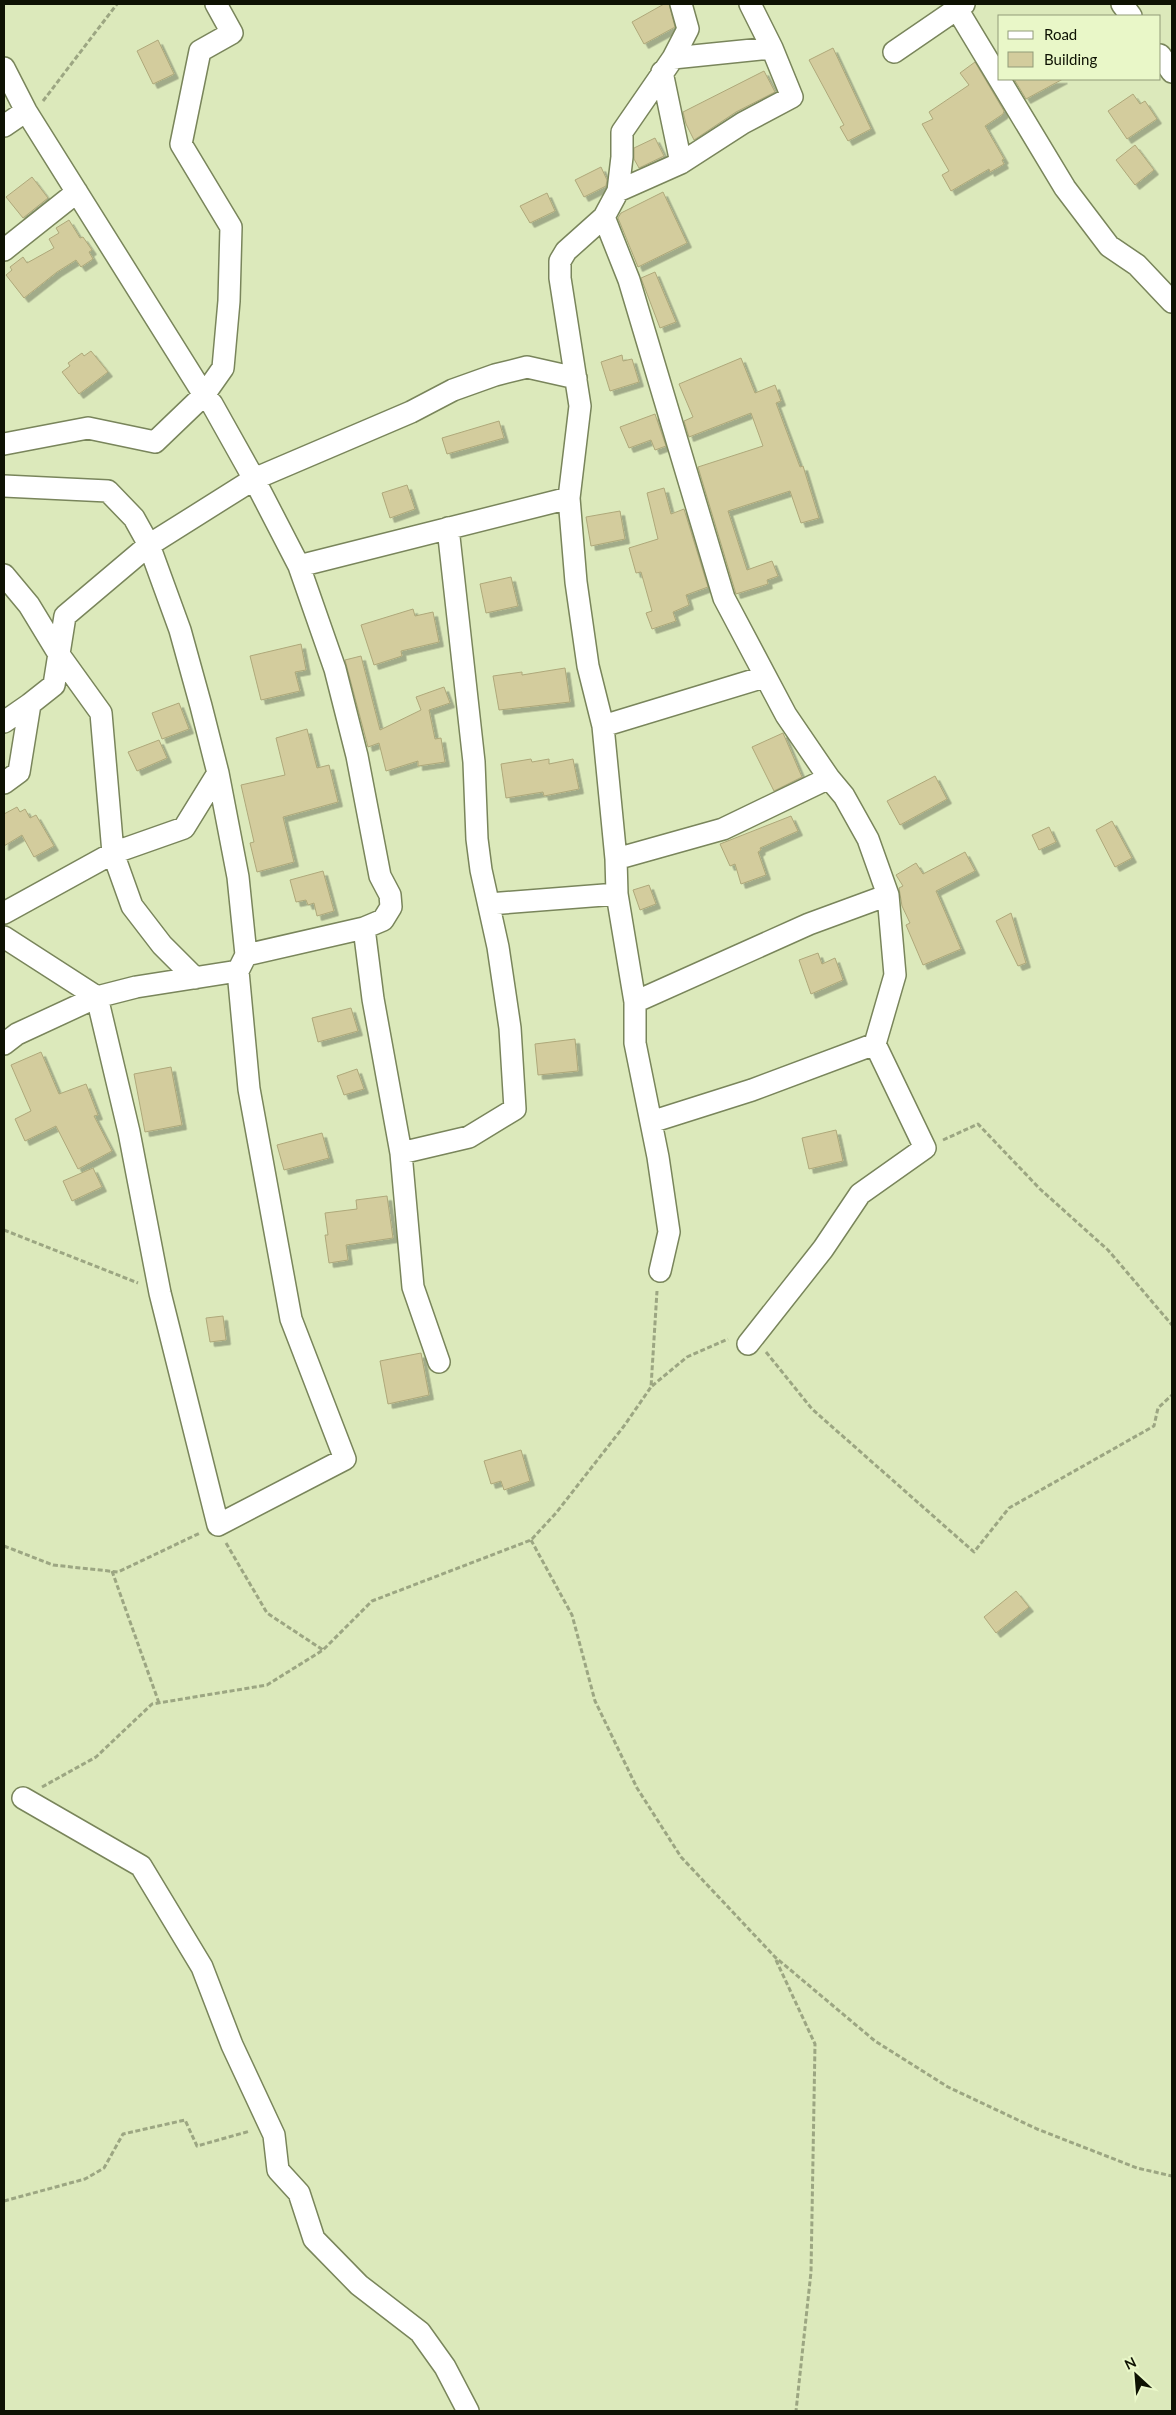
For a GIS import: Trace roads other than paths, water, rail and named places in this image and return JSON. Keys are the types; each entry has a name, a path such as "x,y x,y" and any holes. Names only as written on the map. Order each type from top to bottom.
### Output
{"street":[{"path":"4,444 88,428 155,442 204,395 223,368 229,301 231,227 181,144 200,51 232,33 216,4"},
{"path":"660,1270 669,1232 651,1122 635,1043 635,1002 617,894 616,859 604,726 588,666 576,582 569,498 580,406 560,278 560,261 566,251 604,217 618,191 622,157 622,132 668,65 688,30 681,4"},
{"path":"618,191 681,163 743,123 792,97 772,48 750,4"},
{"path":"1122,4 1130,15"},
{"path":"894,52 960,6 998,72"},
{"path":"668,65 772,48"},
{"path":"1161,56 1172,72"},
{"path":"668,65 681,163"},
{"path":"4,68 28,114 204,395 212,404 254,479 298,566 335,669 357,756 380,876 390,896 391,908 383,920 364,928 195,978 136,987 98,997 17,1034 4,1044"},
{"path":"1003,80 1065,188 1109,246 1137,265 1172,302"},
{"path":"4,126 28,114"},
{"path":"4,250 77,192"},
{"path":"604,217 629,280 724,598 764,677 786,715 828,778 844,796 868,839 888,895 895,975 875,1044 924,1148 860,1194 823,1249 748,1344"},
{"path":"4,722 54,685 66,616 149,544 254,479 411,412 453,390 495,375 527,367 576,378"},
{"path":"4,486 108,491 134,518 149,544 180,630 218,773 238,877 249,1089 291,1319 345,1459 218,1525 160,1292 129,1132 98,997 4,937"},
{"path":"298,566 569,498"},
{"path":"401,1153 469,1137 515,1109 510,1028 498,947 481,870 477,839 474,762 448,528"},
{"path":"5,579 29,605 60,656 101,714 113,853 132,906 162,945 195,978"},
{"path":"604,726 764,677"},
{"path":"4,783 19,772 30,704"},
{"path":"4,913 113,853 184,828 218,773"},
{"path":"616,859 723,829 828,778"},
{"path":"489,904 617,894"},
{"path":"635,1002 809,924 888,895"},
{"path":"364,928 373,999 401,1153 413,1288 439,1362"},
{"path":"651,1122 752,1090 875,1044"},
{"path":"23,1798 141,1866 202,1966 232,2045 274,2135 278,2170 299,2193 314,2239 359,2285 420,2332 445,2367 468,2411"}]}
